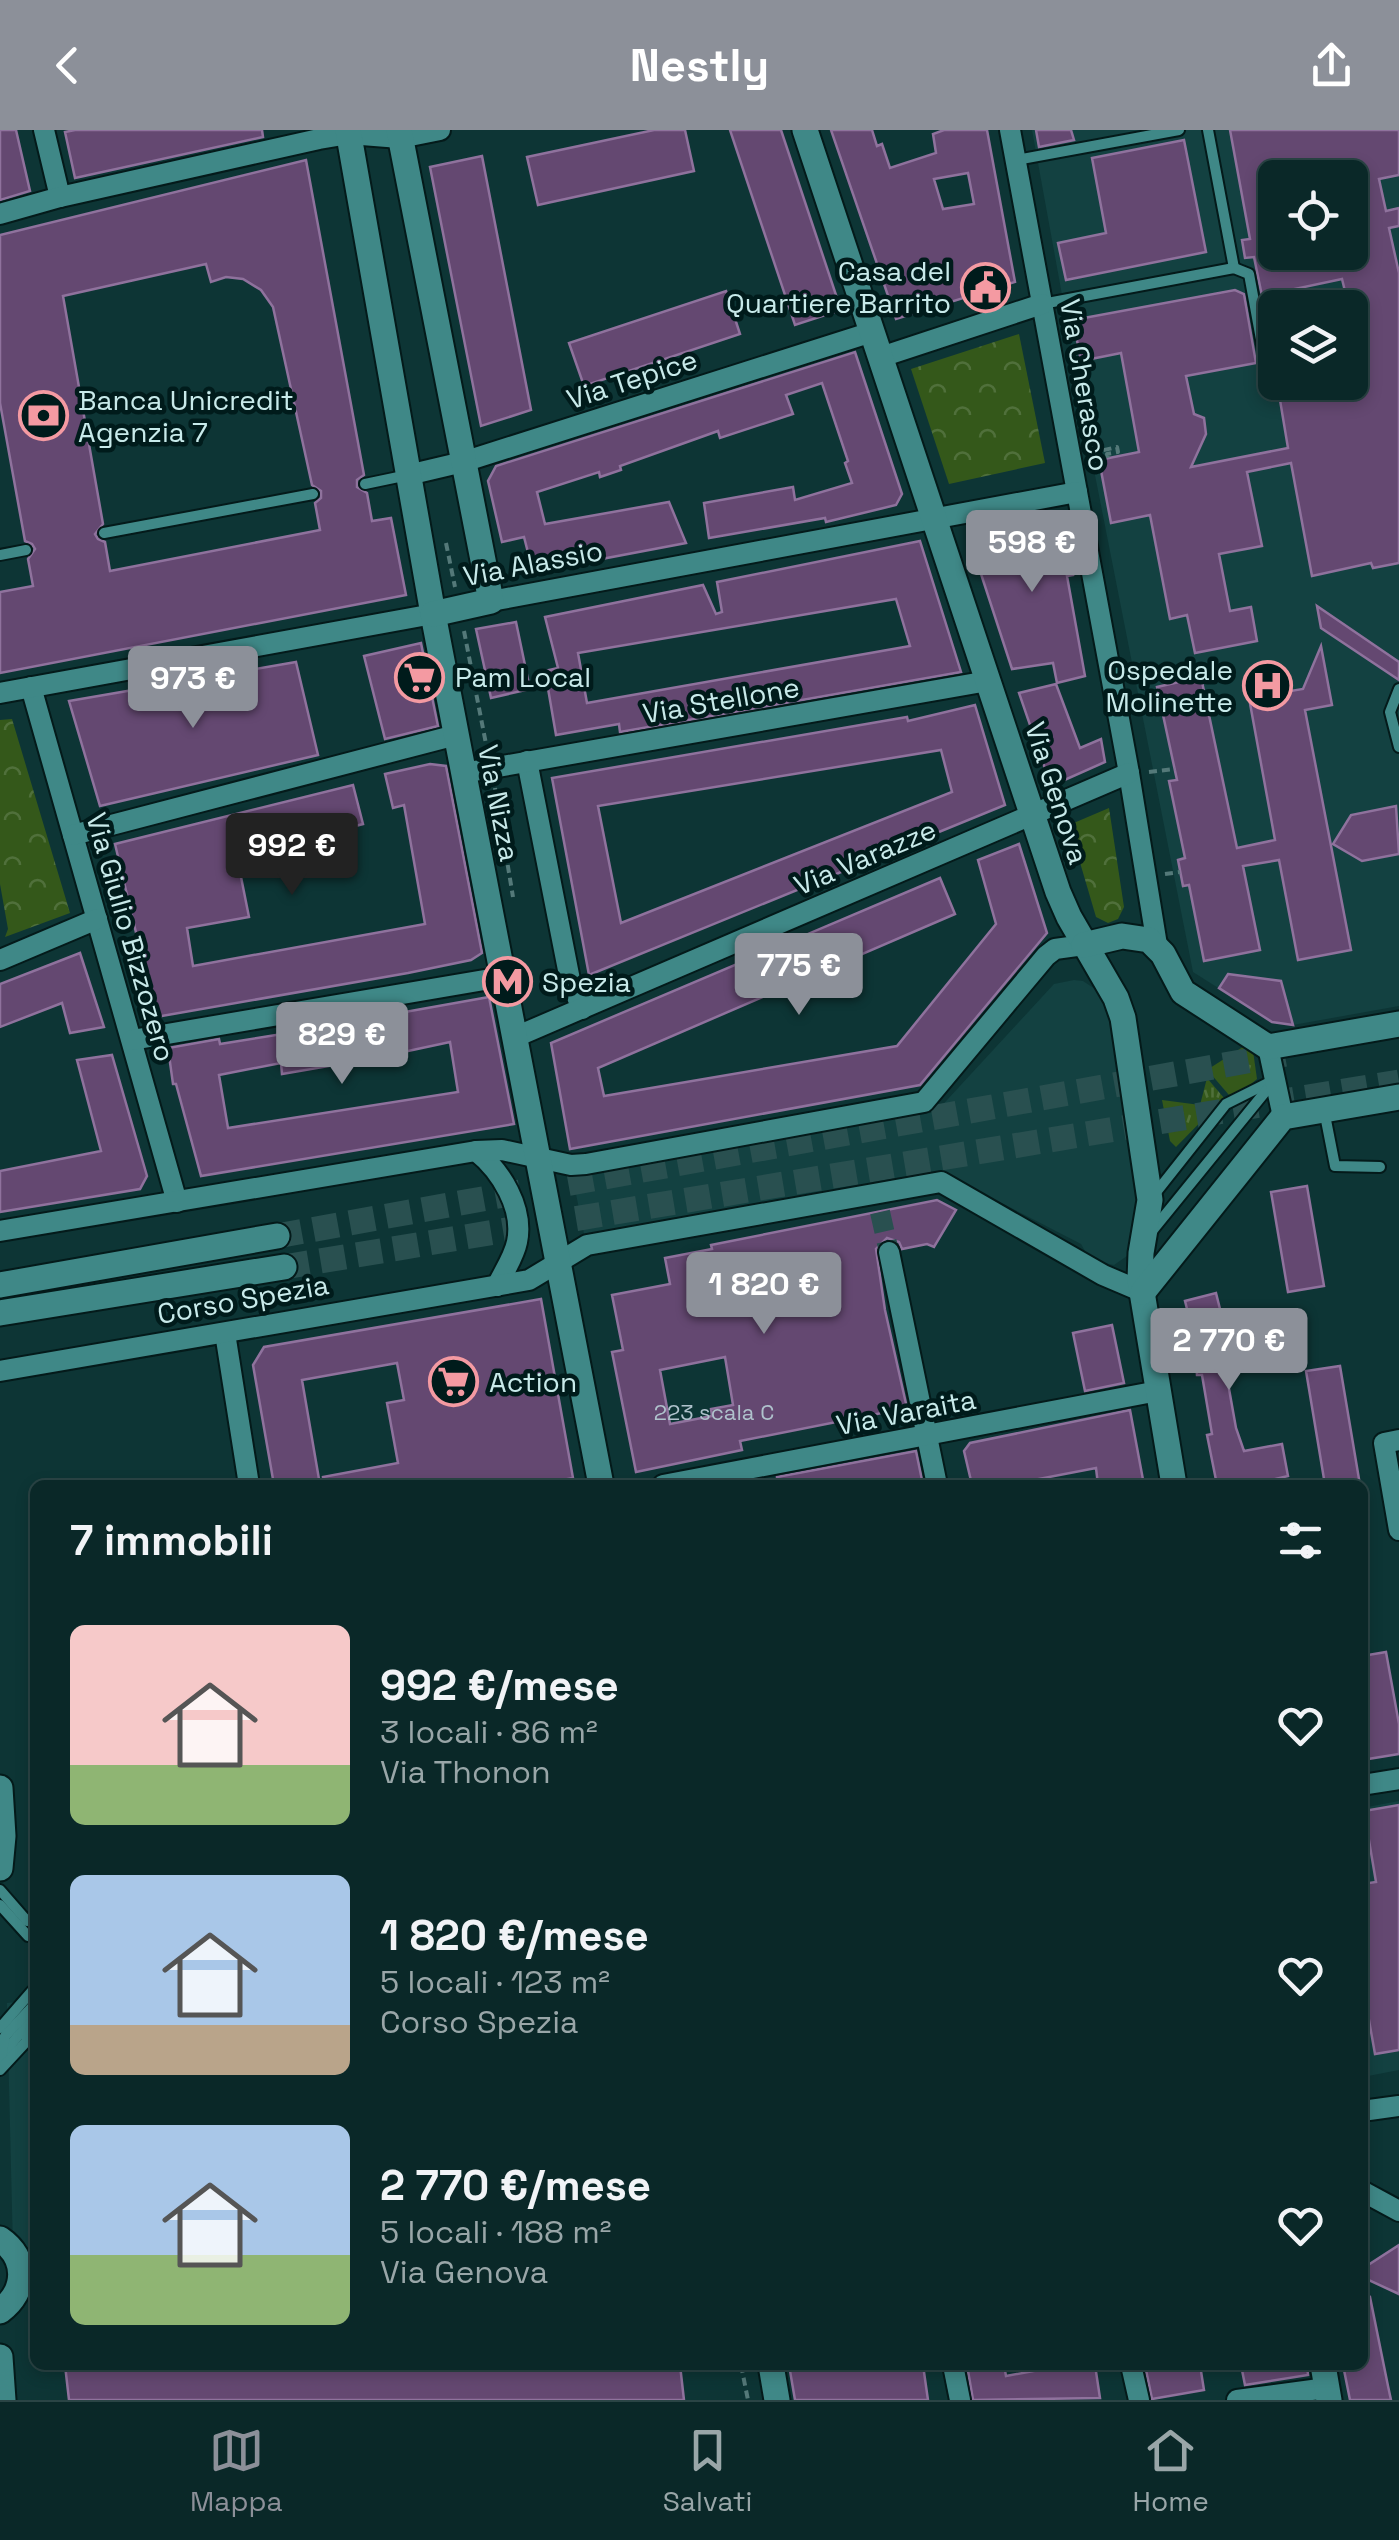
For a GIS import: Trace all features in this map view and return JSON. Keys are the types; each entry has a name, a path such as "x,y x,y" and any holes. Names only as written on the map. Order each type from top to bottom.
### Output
{"street":[{"path":"44,130 60,197"},
{"path":"0,214 349,132 399,134 440,130"},
{"name":"Via Genova","path":"805,130 1058,892 1120,1008 1150,1200 1140,1266 1173,1480"},
{"name":"Via Cherasco","path":"1010,130 1129,774 1156,945"},
{"name":"Via Nizza","path":"349,132 433,614 600,1480"},
{"path":"399,134 491,601"},
{"path":"881,357 1042,304"},
{"name":"Via Tepice","path":"408,475 462,462 872,332"},
{"name":"Via Alassio","path":"0,693 1077,492"},
{"name":"Via Stellone","path":"463,772 988,681"},
{"name":"Via Giulio Bizzozero","path":"31,687 177,1202"},
{"path":"73,835 456,735"},
{"name":"Via Nizza","path":"527,761 570,980 582,1009"},
{"name":"Via Varazze","path":"513,1038 1129,774"},
{"path":"0,960 97,919"},
{"path":"0,1231 476,1151 502,1150 571,1165 586,1164 924,1102 1046,956 1056,949 1131,936 1156,945 1184,992 1268,1048 1399,1024"},
{"path":"132,1040 502,977"},
{"path":"1268,1048 1283,1118"},
{"path":"1143,1292 1283,1118 1399,1096"},
{"path":"476,1151 506,1181 514,1214 518,1241 497,1286"},
{"name":"Corso Spezia","path":"0,1371 530,1280 586,1245 878,1203 941,1182 1103,1275 1143,1292"},
{"path":"0,1285 278,1236"},
{"path":"889,1252 936,1480"},
{"path":"0,1313 284,1266"},
{"path":"225,1333 247,1480"},
{"name":"Via Varaita","path":"690,1480 1158,1391"},
{"path":"1391,1441 1399,1530"},
{"path":"1368,1783 1399,1779"},
{"path":"0,1788 0,1868"},
{"path":"1368,2111 1399,2106"},
{"path":"1368,2195 1399,2211"},
{"path":"0,2238 27,2259 21,2284 10,2305"},
{"path":"0,2357 3,2400"},
{"path":"772,2370 778,2400"},
{"path":"955,2370 960,2400"},
{"path":"1132,2370 1138,2400"},
{"path":"1237,2400 1326,2384"}],"lane":[{"path":"1016,160 1070,146 1180,130"},
{"path":"1208,130 1234,268"},
{"path":"1042,304 1234,268 1249,274 1258,323"},
{"path":"365,484 408,475"},
{"path":"104,533 313,494"},
{"path":"0,555 26,550"},
{"path":"1399,689 1390,712 1399,747"},
{"path":"1150,1200 1226,1104 1274,1080"},
{"path":"1144,1241 1274,1080"},
{"path":"1324,1109 1335,1166 1380,1167"},
{"path":"0,1890 27,1921"},
{"path":"0,1905 28,1936"},
{"path":"0,2028 30,1993"},
{"path":"0,2067 5,2036 30,2009"},
{"path":"0,2067 26,2042 30,2031"}],"path":[{"path":"1068,447 1098,441 1100,450 1117,447 1118,452 1107,454 1108,458"},
{"path":"1129,774 1175,768"},
{"path":"743,2370 748,2400"}],"shaded area":[{"name":"Ospedale Molinette","path":"1032,130 1399,130 1399,1006 1293,1025 1272,1022 1193,972 1093,465"},
{"path":"1074,980 1098,991 1114,1029 1137,1201 1132,1246 1127,1256 1114,1265 1090,1260 1081,1244 947,1175 584,1234 572,1174 936,1112 1054,984"},
{"path":"1399,1801 1399,2070 1368,2076 1368,1807"},
{"path":"30,2001 30,2249 13,2249 7,2003"}],"green space":[{"path":"1019,334 1045,463 949,484 911,369"},
{"path":"12,719 70,913 5,937 8,929 0,884 0,720"},
{"path":"1109,808 1124,907 1118,919 1108,923 1096,917 1069,825"},
{"path":"1246,1045 1253,1051 1257,1079 1229,1095 1210,1068"},
{"path":"1207,1078 1224,1098 1176,1147 1170,1141 1162,1100 1200,1105"}],"building":[{"path":"0,130 16,130 30,191 0,200"},
{"path":"262,130 263,137 75,178 65,132"},
{"path":"654,130 685,130 694,171 538,205 527,157"},
{"path":"730,130 781,130 841,310 795,325"},
{"path":"831,130 872,130 877,146 882,144 890,168 936,153 933,134 944,130 987,130 1015,282 896,319","holes":["968,173 974,204 943,209 934,179"]},
{"path":"1036,130 1071,130 1074,140 1039,147"},
{"path":"1230,130 1399,130 1399,175 1379,179 1386,211 1399,208 1399,226 1389,228 1399,273 1399,563 1373,568 1371,563 1312,576 1291,463 1247,472 1262,546 1219,554 1230,611 1251,607 1257,641 1195,653 1187,615 1170,619 1150,515 1111,523 1099,460 1139,452 1121,353 1081,361 1073,320 1235,290 1244,294 1256,363 1186,376 1194,414 1204,418 1206,434 1191,467 1288,448 1280,400 1368,400 1368,290 1345,290 1342,279 1290,290 1261,290 1254,257 1245,258 1242,240 1250,239"},
{"path":"1184,140 1206,252 1066,280 1058,243 1106,233 1092,158"},
{"path":"482,156 531,410 481,426 430,167"},
{"name":"Banca Unicredit Agenzia 7","path":"306,160 364,475 357,480 357,487 367,493 372,521 391,518 406,595 0,673 0,592 33,586 28,559 35,549 25,541 0,403 0,235","holes":["206,264 211,282 226,277 243,279 261,290 273,307 312,485 321,491 321,498 315,503 320,530 110,571 105,542 95,534 103,524 63,296"]},
{"path":"726,291 740,334 584,386 569,343"},
{"path":"855,352 902,494 896,505 826,522 825,518 709,538 704,503 793,487 795,500 852,483 822,383 786,395 793,414 720,438 718,431 620,466 621,470 600,477 599,472 537,492 545,524 669,502 686,543 533,572 524,537 502,542 488,481 496,466"},
{"path":"1061,520 1073,575 1067,576 1085,676 1057,683 1053,663 1012,669 968,534"},
{"path":"920,541 961,672 620,732 619,724 556,735 545,671 558,668 545,617 703,585 716,614 722,612 717,582","holes":["896,599 910,646 587,703 578,653"]},
{"path":"1317,606 1399,662 1399,680 1321,628"},
{"path":"516,622 530,689 491,698 476,629"},
{"path":"421,643 438,726 385,739 364,656"},
{"path":"1321,646 1332,705 1305,710 1351,950 1298,960 1279,860 1243,866 1260,950 1204,961 1189,885 1183,886 1178,860 1185,858 1169,781 1177,780 1157,687 1201,677 1237,848 1275,840 1249,698 1303,689"},
{"path":"296,662 318,755 100,806 69,701"},
{"path":"1056,684 1080,748 1101,739 1105,762 1051,786 1019,693"},
{"path":"975,705 1005,805 589,975 552,778 907,717 908,721","holes":["941,750 952,792 621,923 598,806"]},
{"path":"430,764 446,766 482,953 471,960 408,973 156,1017 115,844 353,785 363,824 237,857 249,917 187,928 193,966 425,924 404,805 393,808 385,774"},
{"path":"1396,806 1399,854 1362,861 1333,844 1351,815"},
{"path":"1019,844 1047,933 920,1085 570,1149 551,1043 940,878 955,914 598,1068 604,1096 897,1046 996,924 978,860"},
{"path":"80,953 104,1027 70,1033 62,1003 0,1027 0,984"},
{"path":"1228,974 1281,981 1293,1025 1272,1022 1219,988"},
{"path":"489,997 514,1124 201,1176 173,1084 168,1048 276,1035","holes":["450,1042 458,1092 228,1128 219,1075 281,1063 282,1074 329,1066 329,1060 379,1051 380,1057"]},
{"path":"112,1055 147,1176 140,1189 0,1212 0,1171 101,1151 77,1060"},
{"path":"1307,1186 1324,1286 1288,1292 1271,1192"},
{"path":"937,1200 956,1210 934,1247 927,1244 902,1249 899,1242 887,1238 876,1249 907,1408 740,1441 742,1450 636,1472 612,1352 623,1350 612,1295 670,1284 665,1258 712,1249 711,1245","holes":["725,1357 733,1405 711,1409 712,1416 670,1424 660,1370"]},
{"path":"1216,1293 1222,1317 1260,1310 1265,1342 1228,1349 1230,1372 1226,1372 1244,1451 1282,1444 1288,1476 1271,1480 1216,1480 1202,1375 1197,1375 1194,1337 1185,1301"},
{"path":"541,1299 573,1478 323,1480 323,1477 398,1463 387,1403 404,1400 397,1363 302,1380 319,1480 273,1480 253,1365 264,1347"},
{"path":"1112,1325 1124,1383 1085,1391 1073,1333"},
{"path":"1340,1366 1359,1480 1324,1480 1306,1371"},
{"path":"1130,1410 1143,1480 1097,1480 1096,1468 1033,1480 971,1480 964,1451 970,1443"},
{"path":"916,1451 922,1480 777,1480"},
{"path":"1386,1652 1399,1724 1399,1754 1368,1759 1368,1655"},
{"path":"1399,1805 1399,2050 1375,2054 1368,2015 1368,1883 1376,1882 1368,1810"},
{"path":"1399,2245 1399,2294 1368,2280 1368,2265"},
{"path":"1368,2297 1391,2400 1350,2400 1344,2370 1368,2370"},
{"path":"66,2370 681,2370 684,2400 69,2400"},
{"path":"790,2370 924,2370 928,2400 795,2400"},
{"path":"968,2370 1005,2370 1006,2376 1039,2370 1096,2370 1100,2398 973,2400"},
{"path":"1146,2370 1201,2370 1204,2390 1152,2399"},
{"path":"1242,2370 1308,2370 1308,2375 1245,2385"}],"tunnel":[{"path":"277,1236 1291,1053"},
{"path":"284,1267 1399,1082"},
{"path":"880,1212 889,1252"}],"place":[{"name":"Casa del Quartiere Barrito","path":"986,287"},
{"name":"Banca Unicredit Agenzia 7","path":"43,416"},
{"name":"Pam Local","path":"420,677"},
{"name":"Ospedale Molinette","path":"1268,686"},
{"name":"Spezia","path":"507,982"},
{"name":"Action","path":"454,1382"}]}
